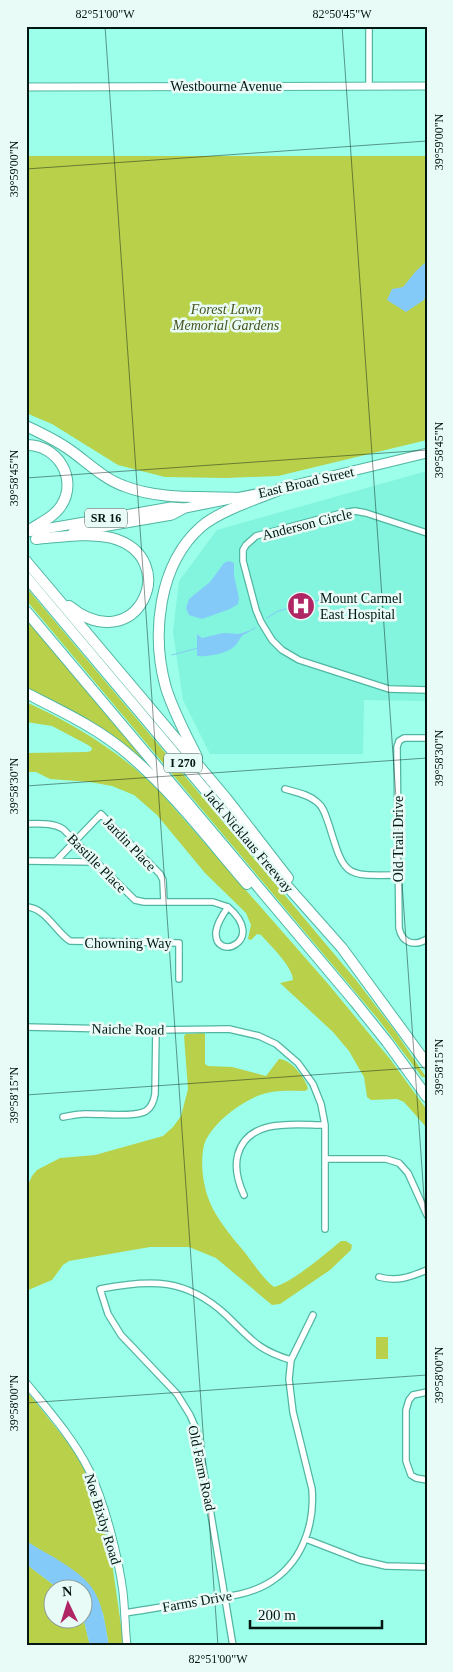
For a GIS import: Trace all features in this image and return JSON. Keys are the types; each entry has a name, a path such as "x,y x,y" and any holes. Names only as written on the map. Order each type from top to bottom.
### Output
{"highway":[{"path":"26,427 44,434 65,446 99,472 122,486 170,496 238,498"},
{"path":"26,444 40,446 54,454 65,470 68,488 64,502 56,513 26,532"},
{"path":"206,774 175,713 163,674 159,645 160,621 169,575 177,555 203,525 220,515 284,488"},
{"path":"31,540 86,536 113,538 129,545 138,553 146,567 148,578 146,594 135,611 123,619 109,622 92,620 79,613 45,583"},
{"path":"26,561 248,825 342,948"},
{"name":"Jack Nicklaus Freeway","path":"26,577 265,861 342,948 427,1064"},
{"name":"Jack Nicklaus Freeway","path":"26,611 388,1042 427,1097"},
{"path":"26,693 95,730 128,754 169,794 265,904 299,936"}],"main road":[{"name":"East Broad Street","path":"26,532 171,507 185,508 238,498 427,453"},
{"name":"East Broad Street","path":"31,540 172,515 185,508"}],"street":[{"path":"369,86 370,26"},
{"name":"Westbourne Avenue","path":"26,87 427,86"},
{"name":"Anderson Circle","path":"427,533 366,513 349,512 256,536 246,545 243,556 254,604 261,622 272,640 282,650 299,660 389,689 427,690"},
{"name":"Old Trail Drive","path":"427,738 406,738 400,740 397,747 399,928 402,937 408,942 414,944 427,939"},
{"path":"285,789 306,796 321,806 339,858 349,870 365,876 398,875"},
{"name":"Jardin Place","path":"75,842 101,814 160,874 163,880 164,902"},
{"name":"Bastille Place","path":"26,824 56,825 136,900 144,902 213,902 228,906"},
{"path":"56,861 75,842"},
{"path":"26,861 95,862"},
{"path":"228,906 239,918 242,930 239,943 226,947 220,944 216,938 216,931 228,906"},
{"name":"Chowning Way","path":"26,907 36,909 70,941 179,943 179,979"},
{"name":"Naiche Road","path":"26,1028 156,1030 229,1028 250,1032 268,1039 292,1056 314,1084 322,1104 325,1126 325,1229"},
{"path":"64,1117 84,1114 136,1114 150,1108 155,1094 156,1030"},
{"path":"244,1195 237,1178 236,1159 239,1149 250,1135 259,1130 277,1125 325,1126"},
{"path":"325,1159 386,1160 399,1163 408,1172 427,1216"},
{"path":"379,1277 390,1280 400,1279 427,1270"},
{"name":"Old Farm Road","path":"233,1646 201,1448 194,1423 177,1394 121,1335 108,1314 100,1290 139,1282 153,1282 181,1288 212,1303 258,1347 291,1360"},
{"path":"291,1360 313,1315"},
{"name":"Farms Drive","path":"125,1613 256,1589 268,1584 291,1563 306,1538 312,1519 313,1500 290,1398 291,1360"},
{"name":"Noe Bixby Road","path":"26,1383 71,1440 93,1479 117,1559 123,1592 127,1646"},
{"path":"427,1392 417,1393 411,1397 407,1403 406,1418 406,1461 410,1475 427,1480"},
{"path":"306,1538 360,1560 386,1566 427,1567"}],"shaded area":[{"name":"Mount Carmel East Hospital","path":"427,471 427,701 364,700 363,754 210,754 183,700 173,632 179,581 217,530"}],"green space":[{"name":"Forest Lawn Memorial Gardens","path":"26,156 427,156 427,440 278,476 226,478 165,477 118,465 52,424 26,413"},
{"path":"26,587 356,980 395,1031 426,1077 422,1077 378,1019 26,600"},
{"path":"26,619 160,777 26,690"},
{"path":"26,702 63,720 98,741 130,765 160,792 329,985 390,1059 427,1110 427,1128 404,1102 397,1099 371,1100 367,1097 364,1077 349,1051 333,1032 280,983 293,980 285,963 261,935 257,934 251,940 248,939 251,925 246,913 205,873 157,815 134,795 112,786 90,782 50,779 36,772 26,772 26,753 87,752 91,751 92,748 52,726 26,722"},
{"path":"186,1034 205,1034 205,1064 208,1066 232,1067 266,1076 279,1059 284,1060 297,1070 308,1089 305,1091 272,1092 258,1096 239,1106 214,1128 204,1145 203,1177 207,1196 220,1220 261,1274 274,1287 299,1274 341,1241 346,1241 352,1245 351,1250 330,1270 280,1304 272,1305 216,1258 189,1247 150,1247 69,1261 63,1265 52,1280 26,1291 26,1189 32,1176 37,1170 60,1158 95,1155 163,1136 181,1116 188,1089 184,1036"},
{"path":"376,1337 388,1337 388,1359 376,1359"},
{"path":"26,1390 69,1444 83,1466 93,1489 111,1556 124,1646 109,1646 103,1613 92,1597 92,1580 81,1580 76,1573 26,1541"},
{"path":"26,1564 47,1580 42,1580 42,1630 86,1630 90,1646 26,1646"}],"water":[{"path":"427,261 427,290 424,300 406,312 387,300 392,289 403,287"},
{"path":"229,561 234,563 234,575 239,598 238,604 230,609 202,619 189,615 186,608 189,599 210,582 224,563"},
{"path":"251,630 242,636 235,646 227,651 197,656 197,634 202,638 223,633 239,634"},
{"path":"26,1541 67,1565 85,1580 47,1580 26,1564"},
{"path":"92,1588 100,1604 105,1621 109,1646 90,1646 86,1630 92,1630"}],"waterway":[{"path":"267,618 278,611 341,594"},
{"path":"251,630 255,628"},
{"path":"172,655 198,648"}],"place":[{"name":"Mount Carmel East Hospital","path":"301,606"}]}
